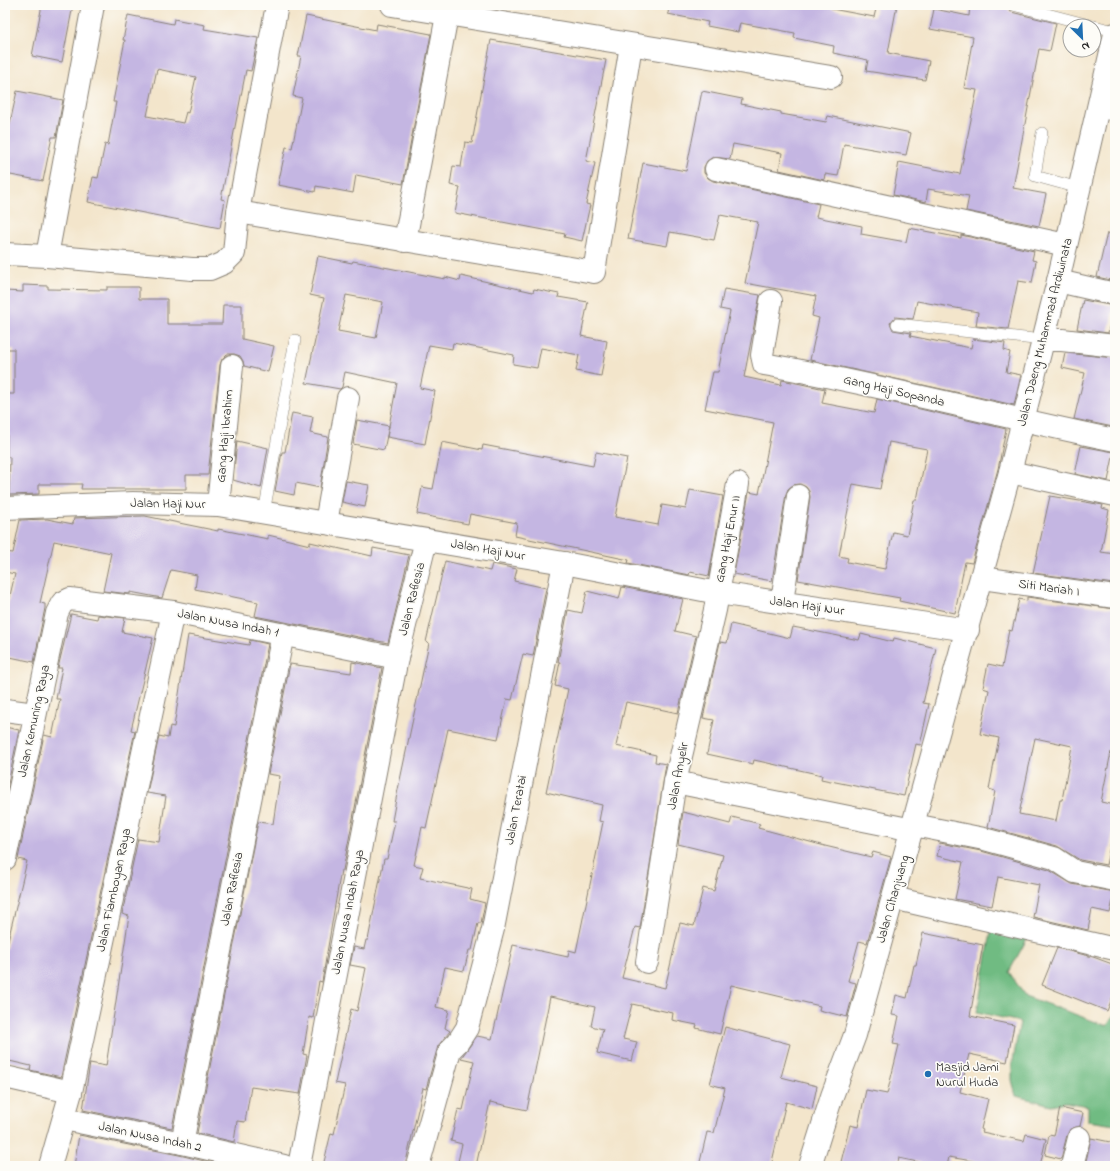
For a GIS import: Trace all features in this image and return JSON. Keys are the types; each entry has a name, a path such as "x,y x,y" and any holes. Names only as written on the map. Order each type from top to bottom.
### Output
{"street":[{"path":"47,256 93,5"},
{"path":"5,254 47,256 192,269 210,269 224,263 234,253 238,212 276,5"},
{"path":"392,5 831,77"},
{"path":"405,241 447,15"},
{"name":"Jalan Daeng Muhammad Ardiwinata","path":"968,630 1023,421 1052,340 1058,281 1079,188 1106,114 1115,33"},
{"path":"238,212 594,272 631,45"},
{"path":"716,169 1066,245"},
{"path":"1058,281 1115,294"},
{"name":"Gang Haji Sopanda","path":"771,301 762,355 764,364 837,378 1023,421 1115,440"},
{"path":"1052,340 1115,346"},
{"name":"Gang Haji Ibrahim","path":"218,505 232,366"},
{"path":"326,523 348,398"},
{"path":"1010,472 1115,495"},
{"name":"Gang Haji Enur II","path":"718,593 738,484"},
{"path":"782,602 798,496"},
{"name":"Jalan Haji Nur","path":"5,508 133,503 218,505 564,563 718,593 968,630"},
{"name":"Jalan Raflesia","path":"397,658 426,540"},
{"name":"Jalan Teratai","path":"418,1166 450,1050 458,1042 467,1028 493,929 564,563"},
{"name":"Siti Mariah I","path":"982,578 1115,598"},
{"name":"Jalan Anyelir","path":"647,962 675,782 718,593"},
{"name":"Jalan Nusa Indah 1","path":"59,607 70,599 173,612 397,658"},
{"name":"Jalan Kemuning Raya","path":"5,859 9,827 59,607"},
{"name":"Jalan Flamboyan Raya","path":"50,1166 71,1092 173,612"},
{"name":"Jalan Cihanjuang","path":"810,1166 832,1096 855,1035 968,630"},
{"name":"Jalan Raflesia","path":"182,1143 283,634"},
{"name":"Jalan Nusa Indah Raya","path":"299,1166 397,658"},
{"path":"5,710 34,714"},
{"path":"675,782 984,839 1054,858 1074,872 1115,880"},
{"path":"893,898 1115,949"},
{"path":"5,1077 71,1092"},
{"name":"Jalan Nusa Indah 2","path":"64,1119 284,1166"},
{"path":"1072,1166 1079,1138"}],"lane":[{"path":"1013,5 1063,18"},
{"path":"1102,29 1115,33"},
{"path":"1042,133 1035,176 1079,188"},
{"path":"897,324 1052,340"},
{"path":"264,513 295,340"}],"green space":[{"path":"991,932 1028,937 1009,972 1025,996 1107,1026 1115,1013 1115,1125 1088,1121 1088,1106 1065,1102 1051,1105 1016,1096 1012,1080 1012,1066 1020,1022 977,1012"}],"building":[{"path":"42,5 73,5 62,62 32,56"},
{"path":"669,5 832,5 832,9 874,17 877,5 897,5 888,53 929,61 925,80 866,71 868,60 833,53 834,46 794,38 795,33 740,23 738,32 707,26 708,22 668,14"},
{"path":"970,5 1006,5 1008,10 1011,12 1056,23 1050,51 1039,49 1013,188 1046,194 1039,226 966,211 969,196 928,189 926,202 893,195 899,162 960,174 977,90 964,88 973,37 930,29 934,9 969,16"},
{"path":"128,15 173,24 174,19 205,25 204,29 258,38 251,71 246,70 221,199 225,200 220,228 88,202 93,177 98,178 105,144 108,145 116,102 113,102 125,40 123,40","holes":["157,69 196,77 188,113 186,112 183,123 147,116"]},
{"path":"306,16 376,30 377,24 431,34 403,184 356,175 353,193 316,186 315,192 278,185 286,147 292,148 302,98 293,96 301,56 298,56"},
{"path":"491,40 606,60 586,161 595,163 586,204 590,205 582,241 564,237 565,234 455,213 460,187 450,185 453,166 461,167 465,142 472,143"},
{"path":"17,91 63,100 56,137 52,137 43,181 5,174 5,146"},
{"path":"702,91 742,99 741,104 781,112 781,114 826,122 828,116 911,133 906,155 844,144 838,176 825,174 824,180 779,170 782,153 733,144 730,159 713,157 707,161 704,167 704,173 713,181 819,204 816,217 862,226 861,234 906,242 909,228 961,238 961,235 1034,251 1032,260 1036,261 1032,283 1018,281 1008,329 976,326 978,312 917,301 913,319 895,317 890,323 893,330 911,333 910,336 971,348 973,339 1005,343 1004,350 1010,352 1006,372 1021,375 1014,405 810,360 819,318 812,316 816,296 745,283 758,222 720,215 714,240 670,232 667,246 628,239 643,163 686,171"},
{"path":"1107,233 1115,234 1115,281 1097,277"},
{"path":"318,256 352,263 353,261 445,279 445,277 460,281 461,276 533,292 534,289 559,294 558,297 588,302 581,336 607,341 601,376 576,371 579,355 541,348 537,368 513,364 514,355 453,343 452,349 429,345 420,388 435,391 425,444 387,437 397,383 345,372 342,387 340,389 306,383 324,298 310,295","holes":["346,295 383,302 376,338 338,331"]},
{"path":"23,285 48,286 48,289 107,290 107,287 139,287 139,299 167,299 167,324 222,324 223,305 242,305 242,339 274,346 268,372 244,366 240,356 234,354 227,354 222,359 220,365 208,475 186,475 186,489 81,489 82,484 39,484 39,494 9,495 10,457 7,457 7,417 5,417 5,394 14,394 14,349 5,349 5,291 23,292"},
{"path":"724,289 760,295 744,377 781,385 782,380 825,389 822,403 874,413 877,399 1006,429 998,469 972,563 965,562 955,613 899,601 900,598 798,580 810,497 809,491 806,487 800,484 793,485 788,489 786,494 772,581 734,574 749,492 759,494 773,422 705,409 713,372 718,372 730,311 720,309","holes":["889,442 927,449 917,500 914,500 907,535 893,532 885,569 847,562 848,558 839,556 853,484 880,489"]},
{"path":"1083,300 1114,306 1108,333 1077,329"},
{"path":"1065,353 1115,358 1115,418 1113,427 1074,419 1085,373 1062,368"},
{"path":"292,413 313,417 310,433 328,437 320,488 296,483 294,495 275,491 282,452 285,452"},
{"path":"357,420 389,426 384,450 353,444"},
{"path":"237,441 268,448 261,488 233,480"},
{"path":"442,442 482,450 483,445 593,466 596,452 627,458 615,517 658,525 662,505 686,509 690,490 723,496 709,576 690,572 689,575 628,563 629,560 515,536 517,523 470,514 468,524 417,514 422,487 433,489"},
{"path":"1081,446 1114,452 1108,481 1075,474"},
{"path":"346,481 369,485 365,507 342,502"},
{"path":"1050,496 1103,505 1102,508 1109,510 1101,552 1115,554 1114,584 1033,573"},
{"path":"145,516 218,531 218,529 268,539 268,535 310,545 310,542 372,556 373,548 409,555 388,643 255,616 258,602 195,589 197,575 171,570 162,598 130,592 130,594 103,591 111,553 54,541 40,603 45,604 45,608 34,662 5,656 5,617 15,574 5,572 5,552 13,553 20,520 47,519 73,524 74,518"},
{"path":"445,561 490,571 492,564 517,569 514,581 546,588 533,656 523,654 512,700 507,699 498,739 448,729 426,828 422,827 414,865 423,867 420,878 472,889 470,899 485,903 481,923 478,923 472,950 469,950 464,971 445,967 436,1007 449,1010 445,1028 450,1031 438,1046 426,1089 423,1088 405,1166 323,1166 331,1133 334,1134 345,1085 335,1083 351,1009 357,1011 366,968 350,965 354,947 364,949 366,940 368,940 384,859 387,859 395,821 392,821 396,799 429,643 426,642"},
{"path":"622,587 683,599 675,631 696,636 678,713 626,702 616,746 656,755 655,762 666,764 640,928 635,927 622,978 665,988 680,923 694,926 703,888 714,891 723,855 678,844 683,812 730,824 732,817 760,824 758,828 825,846 871,857 873,852 891,857 867,943 859,941 848,981 856,983 847,1017 819,1010 820,1006 731,985 720,1034 696,1028 697,1025 672,1020 673,1013 632,1004 623,1039 637,1042 632,1061 597,1053 603,1029 591,1026 595,1007 550,997 527,1110 490,1102 476,1166 457,1166 462,1144 451,1141 458,1109 463,1110 474,1061 461,1058 477,1036 492,1039 513,945 568,957 569,950 576,952 603,822 599,821 602,805 546,792 568,689 555,686 560,662 558,662 568,610 582,613 587,591 619,599"},
{"path":"1027,597 1115,609 1115,753 1111,752 1101,802 1115,805 1115,833 1113,832 1106,865 1080,860 1057,846 988,827 995,791 989,789 999,738 980,734 989,690 983,688 988,664 1002,667 1009,630 1012,631 1019,599 1027,601","holes":["1035,738 1072,746 1062,800 1060,800 1056,821 1019,814"]},
{"path":"71,614 97,619 98,615 125,618 122,632 153,638 131,730 135,731 61,1077 30,1070 31,1066 5,1060 5,953 27,861 18,859 44,735 52,737 60,699 56,699 62,668 58,668"},
{"path":"731,624 790,638 793,627 859,640 861,634 893,642 894,638 936,648 923,703 929,704 920,745 916,744 904,796 821,779 822,775 754,760 753,764 707,754 714,720 703,718 720,642 727,643"},
{"path":"188,635 249,645 250,640 268,644 172,1128 83,1110 90,1063 106,1066 129,916 122,914 138,839 159,842 166,796 147,793 159,736 168,738 170,726 174,727"},
{"path":"352,662 382,668 343,870 341,870 322,982 319,981 313,1018 309,1017 303,1054 307,1055 300,1094 251,1087 245,1122 237,1121 234,1142 197,1133 258,822 273,824 280,776 268,774 290,664 351,673"},
{"path":"5,727 19,730 5,799"},
{"path":"940,843 981,851 1049,870 1072,884 1115,892 1110,913 1092,909 1088,930 1033,917 1039,885 998,877 992,906 955,899 963,862 937,856"},
{"path":"923,933 983,945 970,1016 1014,1025 1007,1062 969,1054 960,1092 988,1099 981,1129 983,1130 982,1132 1024,1141 1026,1134 1046,1139 1040,1166 1001,1166 949,1157 947,1166 936,1166 899,1158 897,1166 840,1166 850,1125 858,1127 866,1090 887,1094 899,1045 893,1044 899,1016 892,1015 896,995 907,998"},
{"path":"1057,948 1093,957 1115,965 1115,991 1107,1011 1042,985"},
{"path":"725,1027 790,1044 781,1077 817,1086 812,1109 786,1102 771,1166 699,1166 707,1132 714,1133 725,1088 710,1084"},
{"path":"1060,1108 1083,1113 1080,1126 1070,1129 1067,1135 1061,1159 1045,1155 1049,1135 1054,1136"},
{"path":"79,1135 179,1155 217,1164 217,1166 74,1166"},
{"path":"1091,1138 1115,1143 1115,1166 1085,1166"}],"place":[{"name":"Masjid Jami Nurul Huda","path":"928,1074"}]}
